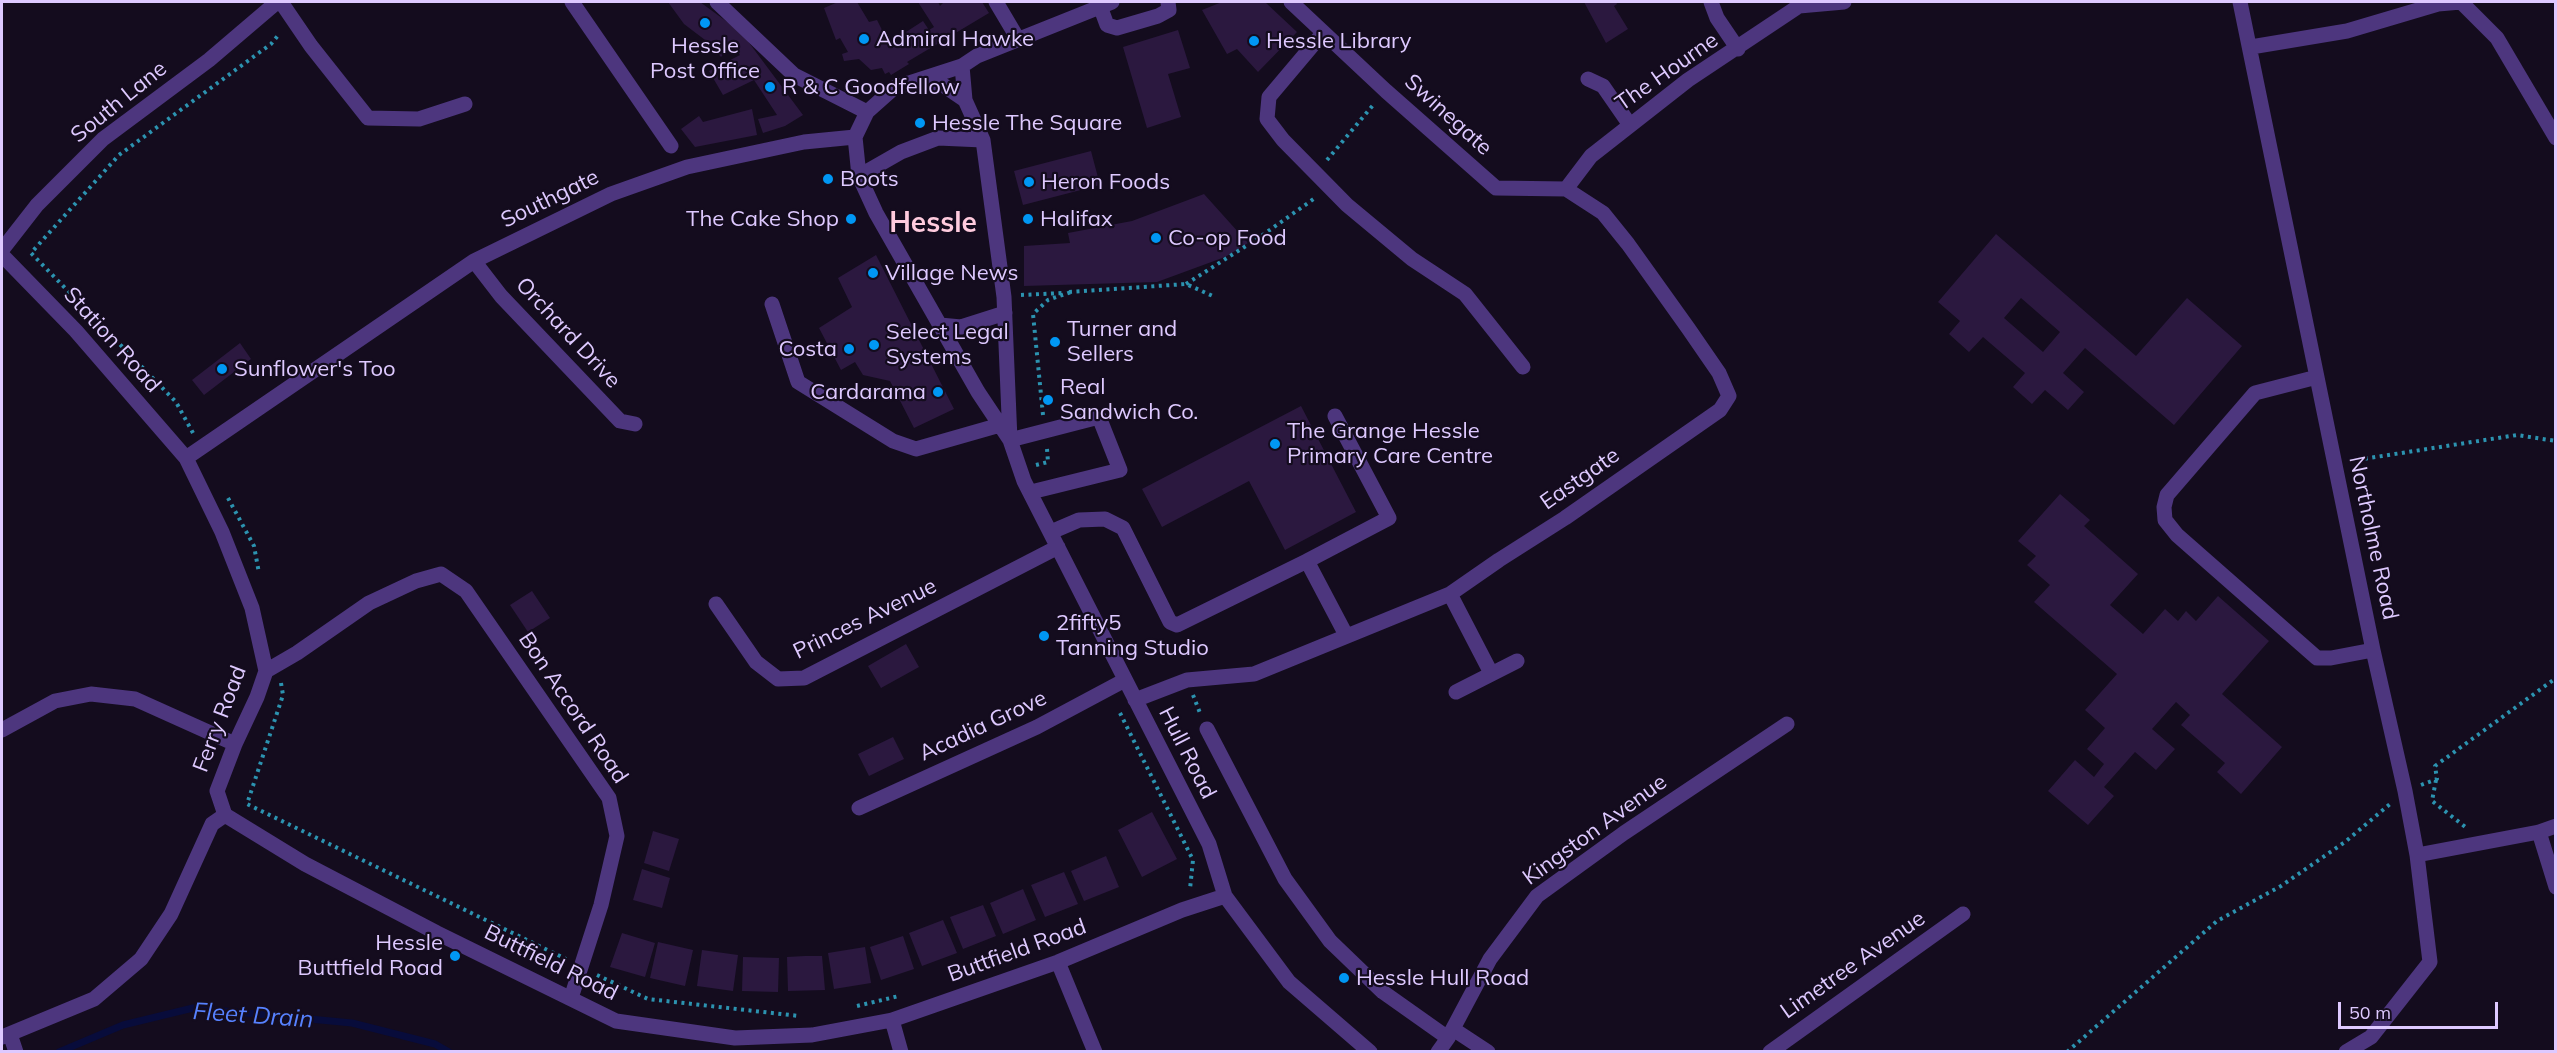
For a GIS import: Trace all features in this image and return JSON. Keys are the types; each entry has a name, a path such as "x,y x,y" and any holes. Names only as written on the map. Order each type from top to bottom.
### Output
{"street":[{"path":"279,2 368,118 419,119 465,104"},
{"name":"South Lane","path":"2,250 37,205 104,139 209,60 279,2"},
{"path":"572,2 671,146"},
{"path":"717,2 794,75 867,112"},
{"path":"996,2 1018,39"},
{"path":"1010,440 978,392 876,213 859,176 855,137 867,112 894,88 962,66 977,56 1106,4 1107,25 1117,28 1158,16 1169,10 1168,2"},
{"name":"Swinegate","path":"1291,2 1386,91 1496,188 1566,189"},
{"path":"1711,2 1717,18 1738,49"},
{"path":"1802,4 1844,2"},
{"name":"Northolme Road","path":"2240,2 2373,650 2405,791 2417,855 2430,962 2370,1037 2346,1052"},
{"path":"2251,47 2347,31 2438,3 2461,2 2497,38 2556,138"},
{"name":"The Hourne","path":"1566,189 1591,156 1630,125 1688,80 1738,49 1802,4"},
{"path":"1323,33 1269,97 1268,118 1283,140 1329,187 1412,259 1465,294 1523,367"},
{"path":"962,66 965,100 983,140 1004,297 1010,440"},
{"path":"1588,79 1603,86 1630,125"},
{"path":"908,83 943,85 965,100"},
{"name":"Southgate","path":"186,458 474,261 611,194 687,167 804,142 855,137"},
{"path":"859,176 901,152 938,138 983,140"},
{"name":"Eastgate","path":"1135,700 1187,680 1254,674 1450,594 1565,518 1720,410 1729,396 1719,374 1628,244 1603,213 1566,189"},
{"name":"Station Road","path":"2,255 76,331 186,458"},
{"name":"Orchard Drive","path":"474,261 501,296 620,421 635,424"},
{"path":"772,304 798,382 893,441 916,449 1000,425"},
{"path":"940,325 961,327 1005,314"},
{"path":"2318,378 2255,393 2167,495 2163,507 2165,520 2177,535 2317,658 2331,658 2373,650"},
{"path":"1051,532 1079,520 1105,519 1123,528 1170,622 1178,625 1389,518 1335,416"},
{"path":"1010,440 1099,417 1120,470 1031,492"},
{"name":"Hull Road","path":"1010,440 1024,481 1209,844 1225,896 1289,981 1370,1052"},
{"name":"Ferry Road","path":"186,458 222,532 252,608 272,671 234,744 217,791 225,815"},
{"name":"Princes Avenue","path":"716,604 756,662 778,679 804,678 1058,547"},
{"path":"1307,561 1347,636"},
{"name":"Bon Accord Road","path":"272,671 369,603 416,581 441,574 466,591 609,798 617,836 601,905 571,998"},
{"path":"1450,594 1491,673"},
{"path":"1456,693 1517,661"},
{"name":"Acadia Grove","path":"859,808 1037,727 1125,680"},
{"path":"2,730 55,701 91,694 135,699 234,744"},
{"name":"Kingston Avenue","path":"1438,1052 1490,960 1537,896 1624,833 1787,724"},
{"path":"1207,729 1285,879 1330,941 1383,992 1450,1034 1488,1052"},
{"path":"11,1042 94,999 141,959 171,914 212,824 225,815"},
{"name":"Buttfield Road","path":"225,815 315,870 437,933 616,1020 735,1038 812,1035 892,1020 1059,962 1182,910 1225,896"},
{"path":"2417,855 2540,832 2556,826"},
{"path":"2540,832 2556,887"},
{"name":"Limetree Avenue","path":"1770,1052 1963,914"},
{"path":"1059,962 1095,1052"},
{"path":"892,1020 901,1052"}],"path":[{"path":"198,443 176,402 31,253 119,155 271,44 285,27"},
{"path":"1324,163 1386,91"},
{"path":"1186,284 1257,239 1329,187"},
{"path":"1004,297 1186,284 1215,297"},
{"path":"1043,416 1033,314 1038,306 1048,300 1071,292"},
{"path":"2335,464 2517,435 2556,441"},
{"path":"1027,467 1048,462 1046,439"},
{"path":"226,495 254,546 261,580"},
{"path":"272,671 284,695 247,804 574,963"},
{"path":"2472,832 2432,801 2436,766 2556,678"},
{"path":"1187,680 1207,729"},
{"path":"1119,712 1193,860 1191,888 1180,892"},
{"path":"2067,1052 2217,921 2281,886 2345,842 2405,791 2436,779"},
{"path":"595,974 648,999 809,1017"},
{"path":"855,1006 900,996"}],"building":[{"path":"668,2 700,2 741,32 803,115 785,126 763,133 758,119 777,115 754,80 723,95 709,71 740,55 731,45 721,57 709,43 684,24"},
{"path":"838,2 857,2 869,22 877,20 889,44 894,41 898,47 911,39 906,32 923,21 929,30 934,27 918,2 938,2 940,6 944,2 982,2 989,13 907,62 909,64 891,75 889,72 885,74 882,68 871,70 859,59 844,61 842,54 848,52 840,38 836,40 824,8"},
{"name":"Hessle Library","path":"1222,2 1265,2 1297,32 1258,72 1237,49 1227,54 1202,10"},
{"path":"1584,2 1616,2 1614,6 1628,29 1606,43"},
{"path":"1178,30 1190,68 1168,74 1181,117 1147,128 1123,47"},
{"path":"752,109 757,135 695,147 681,129 699,116 703,122"},
{"path":"1091,151 1100,185 1023,205 1014,171"},
{"name":"Co-op Food","path":"1204,194 1248,243 1225,257 1157,282 1024,286 1024,246 1070,243 1068,233 1132,221"},
{"path":"1996,234 2136,356 2187,298 2242,346 2174,425 2085,348 2063,373 2084,392 2068,410 2045,390 2032,404 2013,387 2025,373 1983,337 1969,352 1949,334 1960,321 1938,302","holes":["2021,298 2060,332 2043,352 2004,318"]},
{"name":"Select Legal Systems","path":"876,255 954,409 914,428 890,381 863,375 855,362 841,370 819,328 852,307 838,278"},
{"name":"Sunflower's Too","path":"240,343 251,359 204,395 192,380"},
{"name":"The Grange Hessle Primary Care Centre","path":"1301,406 1356,512 1285,550 1249,481 1162,527 1142,489"},
{"path":"2060,494 2090,520 2084,526 2138,574 2110,605 2143,634 2165,609 2178,621 2186,611 2196,621 2218,596 2269,641 2222,694 2282,747 2241,794 2217,772 2225,763 2181,725 2190,715 2176,702 2152,729 2175,749 2156,770 2135,752 2104,787 2114,796 2088,825 2048,791 2075,760 2094,777 2104,764 2087,749 2105,728 2085,710 2117,674 2034,602 2050,585 2027,565 2036,556 2018,541"},
{"path":"532,591 550,618 528,632 510,605"},
{"path":"906,644 919,667 881,688 868,666"},
{"path":"893,737 904,759 869,776 858,754"},
{"path":"1152,812 1177,859 1142,877 1118,830"},
{"path":"653,831 679,839 669,871 644,863"},
{"path":"1106,856 1119,887 1084,901 1071,871"},
{"path":"642,869 670,878 662,908 633,900"},
{"path":"1064,872 1078,904 1045,917 1031,885"},
{"path":"1023,889 1036,920 1003,934 990,903"},
{"path":"983,905 996,936 963,949 950,917"},
{"path":"943,920 957,953 922,966 909,933"},
{"path":"622,933 655,943 645,977 610,967"},
{"path":"903,936 914,969 881,980 870,947"},
{"path":"658,942 693,950 685,986 650,978"},
{"path":"865,947 871,983 834,989 828,953"},
{"path":"702,950 738,955 733,991 697,986"},
{"path":"822,956 825,990 788,991 787,957"},
{"path":"743,957 779,958 778,992 742,991"}],"waterway":[{"name":"Fleet Drain","path":"59,1052 123,1025 193,1008 352,1023 435,1044 449,1052"}],"place":[{"name":"Hessle Post Office","path":"705,23"},
{"name":"Admiral Hawke","path":"864,39"},
{"name":"Hessle Library","path":"1254,41"},
{"name":"R & C Goodfellow","path":"770,87"},
{"name":"Hessle The Square","path":"920,123"},
{"name":"Boots","path":"828,179"},
{"name":"Heron Foods","path":"1029,182"},
{"name":"The Cake Shop","path":"851,219"},
{"name":"Halifax","path":"1028,219"},
{"name":"Co-op Food","path":"1156,238"},
{"name":"Village News","path":"873,273"},
{"name":"Turner and Sellers","path":"1055,342"},
{"name":"Select Legal Systems","path":"874,345"},
{"name":"Costa","path":"849,349"},
{"name":"Sunflower's Too","path":"222,369"},
{"name":"Cardarama","path":"938,392"},
{"name":"Real Sandwich Co.","path":"1048,400"},
{"name":"The Grange Hessle Primary Care Centre","path":"1275,444"},
{"name":"2fifty5 Tanning Studio","path":"1044,636"},
{"name":"Hessle Buttfield Road","path":"455,956"},
{"name":"Hessle Hull Road","path":"1344,978"}],"district":[{"name":"Hessle","path":"933,224"}]}
